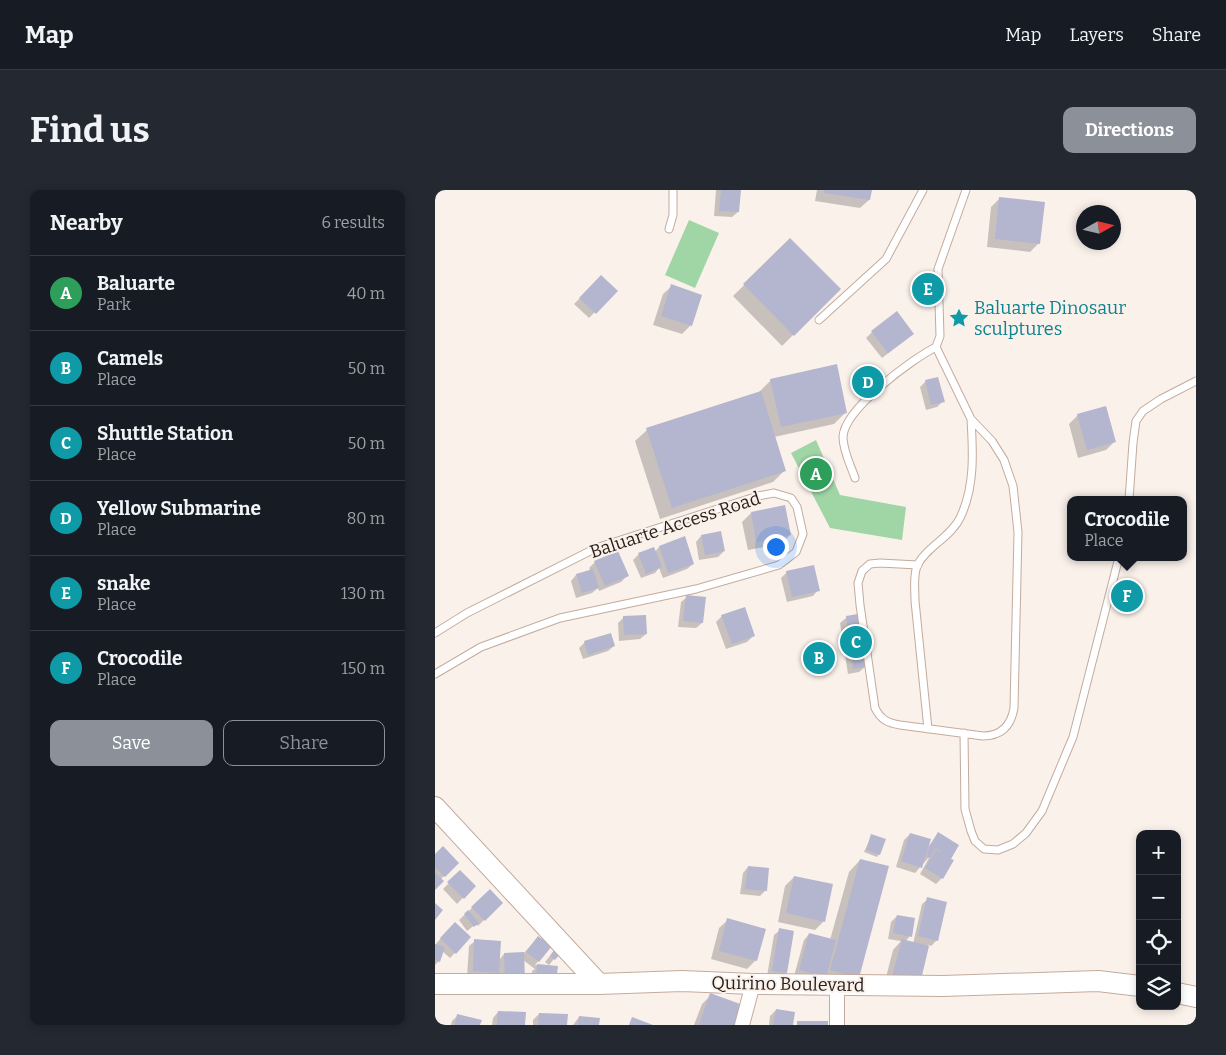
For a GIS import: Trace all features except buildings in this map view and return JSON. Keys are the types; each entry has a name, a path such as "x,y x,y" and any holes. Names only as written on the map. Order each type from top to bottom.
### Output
{"main road":[{"path":"435,807 599,984"},
{"name":"Quirino Boulevard","path":"435,984 599,984 682,981 753,984 943,986 1099,981 1136,986"},
{"path":"1181,994 1196,997"}],"street":[{"path":"742,1025 753,984"},
{"path":"837,985 837,1025"}],"lane":[{"path":"669,230 673,215 673,190"},
{"path":"819,320 886,259 923,190"},
{"path":"855,478 843,437 846,425 865,402 895,373 917,357 936,347 940,336 938,269 966,190"},
{"path":"918,565 870,564 862,571 858,583 875,708 881,718 889,723 991,736 1001,732 1012,719 1014,708 1018,532 1013,486 1004,460 992,441 971,419 936,347"},
{"path":"1129,496 1136,421 1143,411 1161,399 1196,381"},
{"path":"928,729 915,601 915,580 918,565 959,520 968,499 972,472 971,419"},
{"name":"Baluarte Access Road","path":"435,633 467,613 596,548 758,496 774,493 791,498 797,507 803,534 796,552 779,565 696,589 560,618 481,647 435,674"},
{"path":"964,733 965,809 971,831 975,841 984,848 998,850 1013,844 1026,833 1042,811 1073,737 1118,561"}],"green space":[{"path":"689,220 719,233 695,288 665,275"},
{"path":"816,440 840,495 906,507 902,540 830,528 791,453"}],"place":[{"name":"snake","path":"928,289"},
{"name":"Baluarte Dinosaur sculptures","path":"959,318"},
{"name":"Yellow Submarine","path":"868,382"},
{"name":"Baluarte","path":"816,474"},
{"name":"Crocodile","path":"1127,596"},
{"name":"Shuttle Station","path":"856,642"},
{"name":"Camels","path":"819,658"}]}
